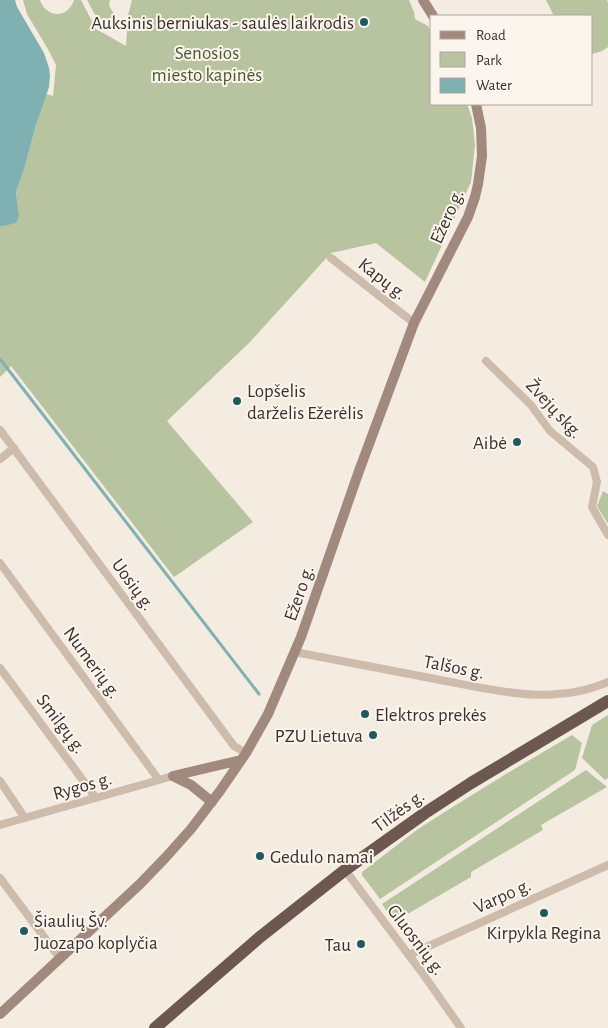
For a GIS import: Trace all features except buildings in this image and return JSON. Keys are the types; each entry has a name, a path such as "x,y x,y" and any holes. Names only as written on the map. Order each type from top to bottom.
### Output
{"highway":[{"name":"Tilžės g.","path":"155,1028 260,937 345,870 425,812 608,701"}],"main road":[{"path":"423,0 432,15"},
{"name":"Ežero g.","path":"0,1014 160,864 212,802 243,757 268,714 301,637 359,471 414,323 468,217 475,197 482,156 481,128 476,105"},
{"path":"173,776 243,757"},
{"path":"173,776 191,785 212,802"}],"street":[{"name":"Kapų g.","path":"331,258 414,323"},
{"name":"Žvejų skg.","path":"486,361 531,405 550,431 593,467 596,482 592,507 608,535"},
{"name":"Uosių g.","path":"0,430 243,757"},
{"path":"0,459 14,448"},
{"name":"Numerių g.","path":"0,563 158,780"},
{"name":"Talšos g.","path":"295,652 516,694 554,695 584,691 608,682"},
{"name":"Smilgų g.","path":"0,668 96,798"},
{"name":"Rygos g.","path":"0,825 173,776"},
{"path":"0,781 25,818"},
{"name":"Varpo g.","path":"407,951 608,865"},
{"name":"Gluosnių g.","path":"345,870 407,951 459,1025"},
{"path":"0,878 59,958"},
{"path":"448,1028 459,1025"}],"green space":[{"name":"Senosios miesto kapinės","path":"23,0 40,0 47,10 57,14 67,11 74,0 81,0 96,29 126,46 128,15 132,0 409,0 415,19 428,26 430,30 430,105 467,105 472,118 475,145 471,182 425,282 376,243 331,253 249,343 167,421 253,522 174,577 11,366 0,377 0,226 19,216 16,192 46,94 53,96 56,65 27,14"},
{"path":"87,0 110,0 109,5 117,20 111,27 105,28 101,26"},
{"path":"546,0 607,0 608,47 593,54 593,15 554,15"},
{"path":"603,491 608,494 608,524 597,506"},
{"path":"608,715 608,778 605,780 582,758 592,725"},
{"path":"572,735 582,743 575,770 380,899 362,875 362,872 418,829"},
{"path":"586,770 607,787 541,825 543,830 471,872 471,877 395,923 382,904"}],"water":[{"path":"0,0 15,0 17,7 44,53 50,75 49,87 16,192 19,216 16,223 3,226 0,226"}],"waterway":[{"path":"0,359 259,694"}],"place":[{"name":"Auksinis berniukas - saulės laikrodis","path":"364,22"},
{"name":"Lopšelis darželis Ežerėlis","path":"237,401"},
{"name":"Aibė","path":"517,442"},
{"name":"Elektros prekės","path":"365,714"},
{"name":"PZU Lietuva","path":"373,735"},
{"name":"Gedulo namai","path":"260,856"},
{"name":"Kirpykla Regina","path":"544,913"},
{"name":"Šiaulių Šv. Juozapo koplyčia","path":"24,931"},
{"name":"Tau","path":"361,944"}]}
